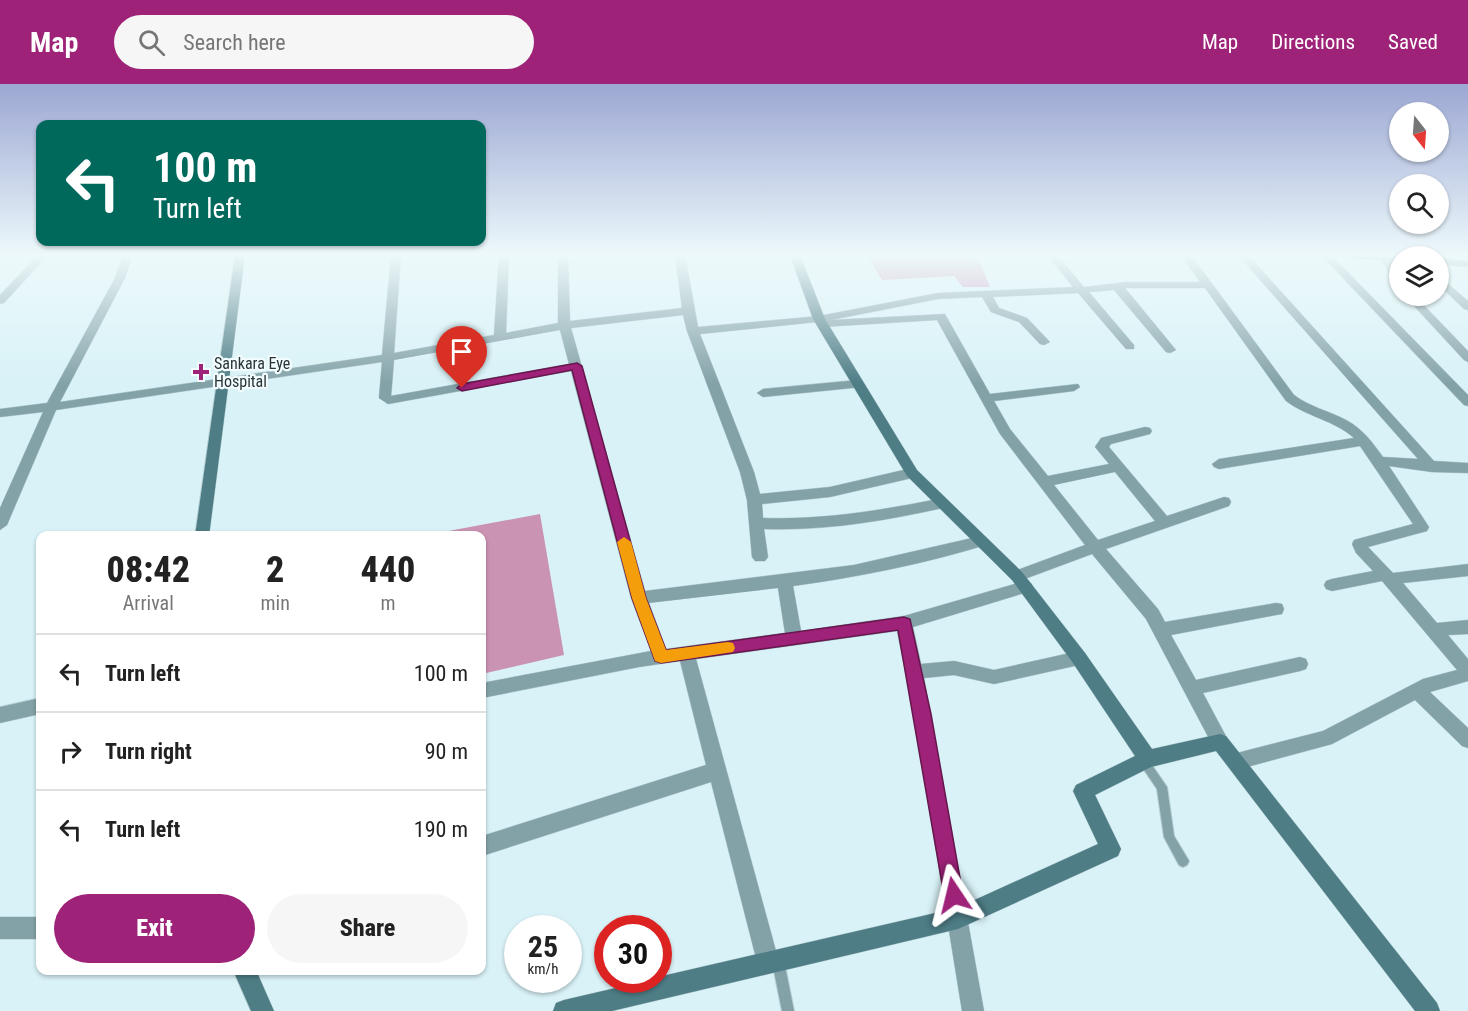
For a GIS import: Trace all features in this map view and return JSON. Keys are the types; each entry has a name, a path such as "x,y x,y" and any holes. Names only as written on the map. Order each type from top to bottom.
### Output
{"street":[{"path":"0,525 51,407 109,298"},
{"path":"203,531 234,298"},
{"path":"392,298 385,398 394,400 577,366"},
{"path":"500,338 502,298"},
{"path":"564,298 564,324 639,598 661,657"},
{"path":"686,298 693,331 747,472 754,500 760,557"},
{"path":"811,298 820,321 912,473 1021,582 1079,658 1146,760"},
{"path":"820,321 922,298"},
{"path":"930,298 1005,431 1095,547 1152,614 1220,742 1429,1011"},
{"path":"988,298 995,310 1023,320 1044,342"},
{"path":"1089,298 1130,347"},
{"path":"1127,298 1170,350"},
{"path":"1217,298 1290,398 1315,414 1334,419 1352,429 1365,441 1422,524 1420,529 1359,544 1468,672 1416,690 1326,738 1236,761"},
{"path":"1282,298 1432,467"},
{"path":"1368,298 1468,402"},
{"path":"1419,306 1468,358"},
{"path":"872,308 880,320"},
{"path":"0,413 223,386 500,338 564,324 637,314 688,311"},
{"path":"693,331 820,321 941,316"},
{"path":"763,393 858,384"},
{"path":"986,398 1074,387"},
{"path":"1145,431 1103,443 1102,447 1164,522"},
{"path":"1219,464 1365,441"},
{"path":"1379,461 1432,467 1468,468"},
{"path":"1044,482 1118,467"},
{"path":"754,500 830,492 912,473"},
{"path":"486,690 661,657 904,623 1021,582 1095,547 1224,502"},
{"path":"757,523 797,525 844,522 943,503"},
{"path":"639,598 785,582 877,568 927,557 981,541"},
{"path":"1332,585 1387,577 1468,570"},
{"path":"785,582 794,640"},
{"path":"1160,630 1276,609"},
{"path":"904,623 973,1011"},
{"path":"1434,630 1468,627"},
{"path":"686,653 716,771 773,961"},
{"path":"914,672 954,668 994,677 1079,658"},
{"path":"1192,688 1300,664"},
{"path":"1416,690 1468,740"},
{"path":"0,715 36,707"},
{"path":"564,1011 958,918 1111,849 1083,791 1146,760 1220,742"},
{"path":"486,845 716,771"},
{"path":"0,928 36,928"},
{"path":"246,975 263,1011"}],"lane":[{"path":"1146,760 1162,787 1169,837 1183,861"},
{"path":"773,961 788,1011"}],"shaded area":[{"path":"540,514 564,655 486,673 486,531 449,531"}],"slow traffic":[{"path":"624,542 639,598 661,657 728,648"}],"place":[{"name":"Sankara Eye Hospital","path":"201,372"}],"route":[{"path":"462,388 577,366 639,598 661,657 904,623 923,714 954,895"}]}
